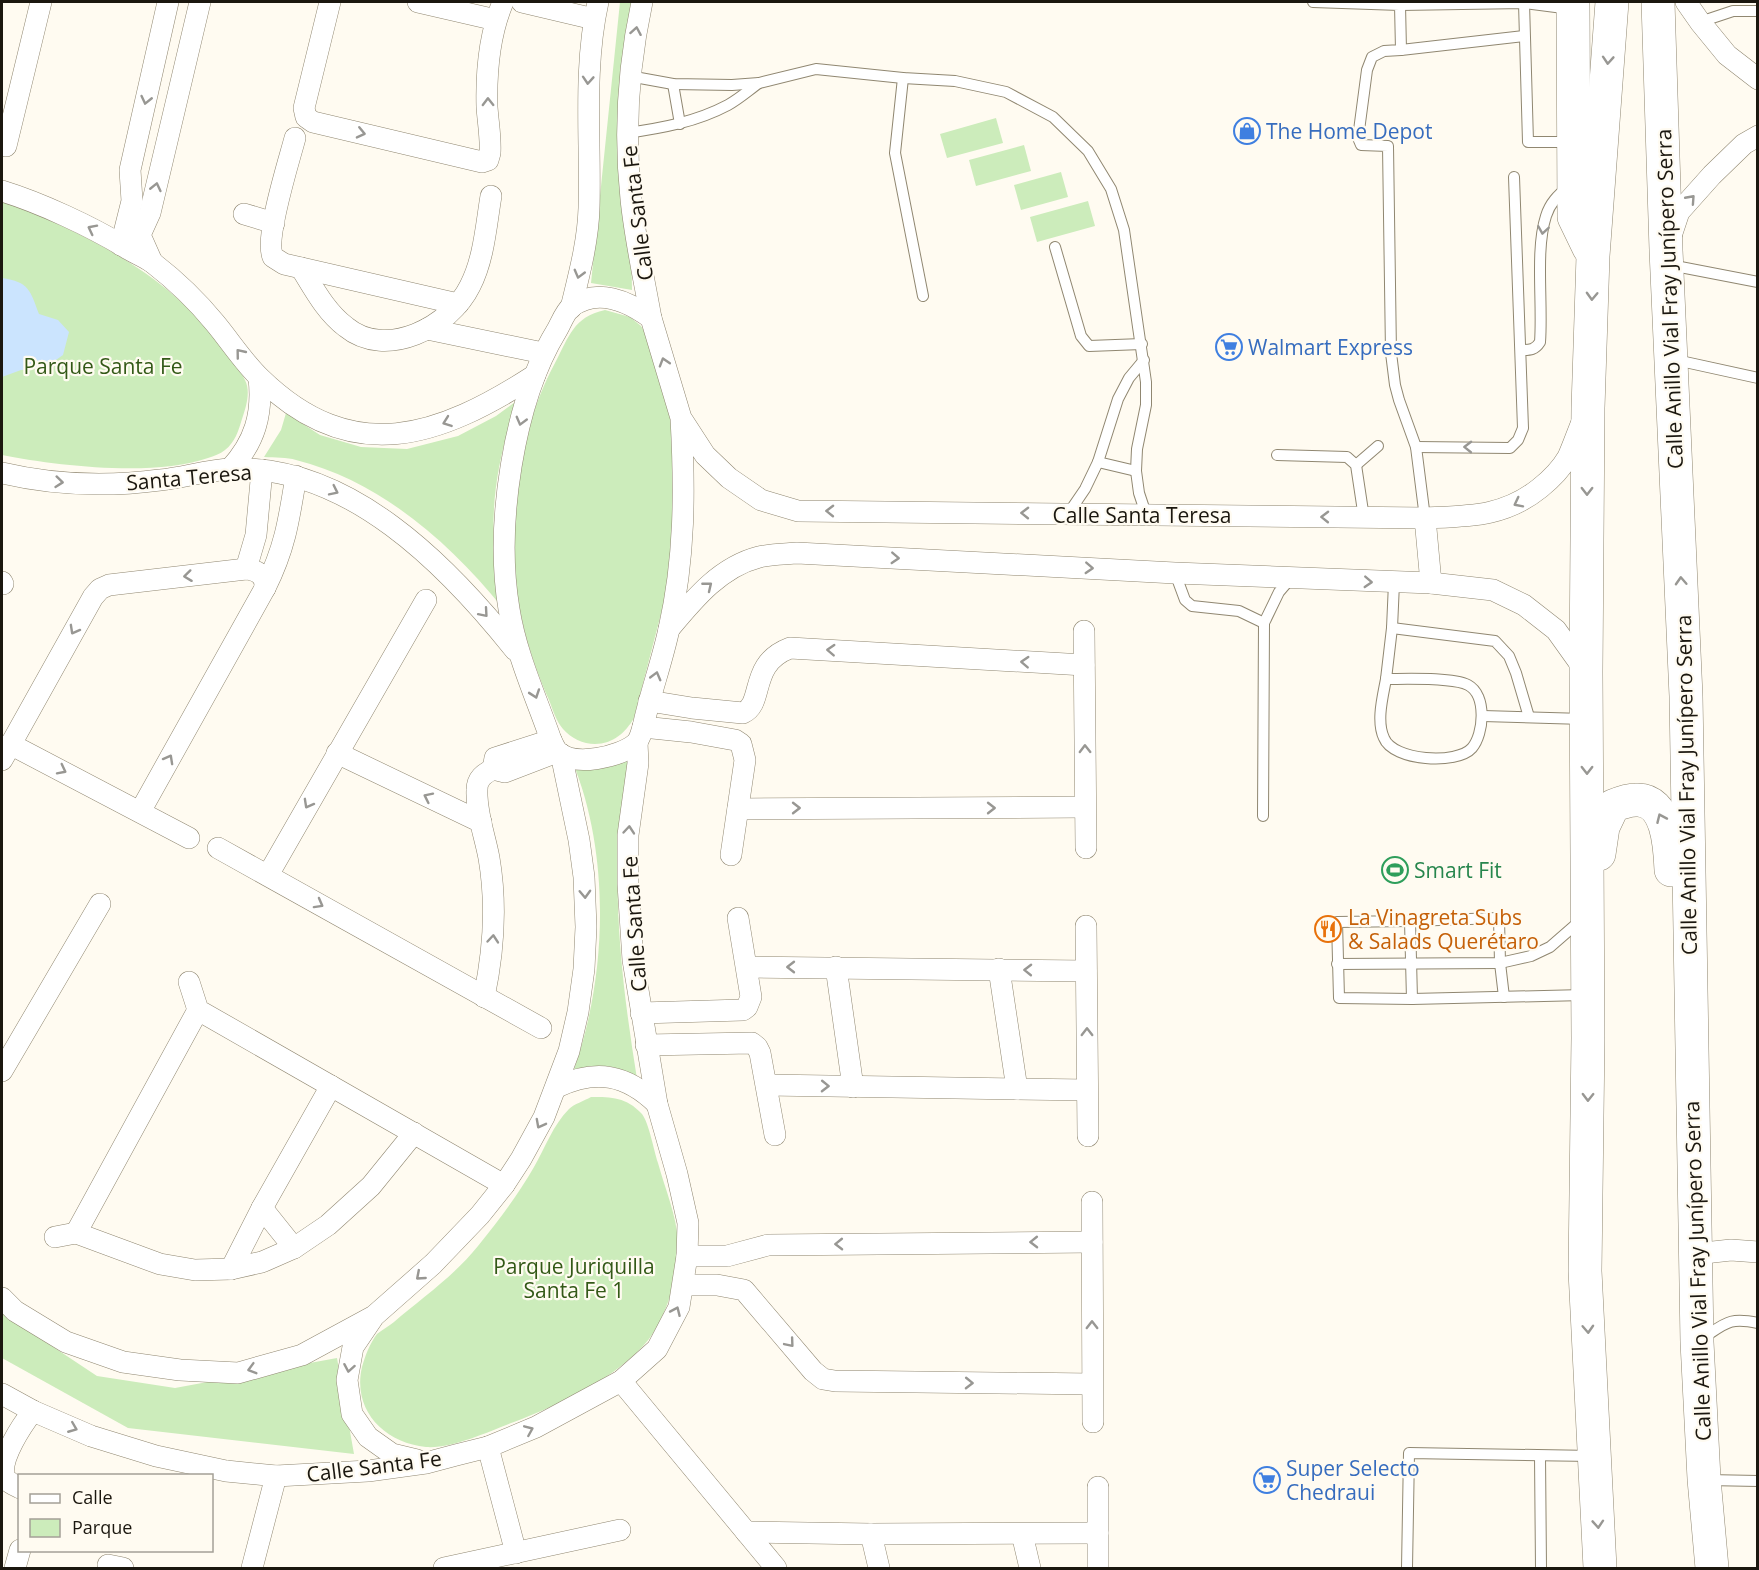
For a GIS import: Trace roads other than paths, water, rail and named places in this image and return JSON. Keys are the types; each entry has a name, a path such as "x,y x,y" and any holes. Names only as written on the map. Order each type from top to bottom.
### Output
{"highway":[{"path":"1600,1569 1585,1271 1588,1038 1586,672 1588,408 1593,256 1612,2"},
{"name":"Calle Anillo Vial Fray Junípero Serra","path":"1658,2 1686,696 1697,1342 1704,1479 1712,1569"},
{"path":"1573,6 1574,217 1593,256"},
{"path":"1588,1038 1600,952 1599,850 1603,827 1613,806 1636,800 1655,806 1662,816 1666,832 1671,856 1674,998 1691,1040"}],"street":[{"path":"6,146 41,2"},
{"path":"121,245 132,201 130,170 168,2"},
{"path":"152,262 140,235 150,213 200,2"},
{"path":"330,2 304,108 306,117 313,122 482,162 488,160 490,153 487,76 490,46 499,11 418,2"},
{"path":"522,2 596,10"},
{"name":"Calle Santa Fe","path":"2,1394 33,1411 92,1436 156,1456 226,1471 276,1476 368,1471 426,1463 488,1447 536,1427 621,1381 657,1349 679,1306 684,1285 688,1223 657,1104 646,1045 633,960 628,884 628,835 640,735 669,629 681,561 685,486 681,418 651,318 631,201 627,133 629,76 634,35 642,2"},
{"path":"1686,2 1727,55 1758,79"},
{"name":"Calle Santa Fe","path":"556,748 523,660 509,608 505,546 509,483 520,424 543,353 571,308 583,260 589,210 587,94 596,10"},
{"path":"152,74 182,80"},
{"path":"1667,257 1679,212 1744,144 1758,136"},
{"path":"295,138 269,245 273,257 284,264 458,304"},
{"path":"2,191 70,218 152,262 214,321 260,378 292,406 328,425 361,434 395,435 421,431 457,418 498,399 535,375"},
{"path":"301,268 331,312 346,328 356,334 368,339 394,340 427,329 442,320 458,304 470,286 478,265 491,196"},
{"path":"244,214 274,223"},
{"path":"571,308 589,298 614,297 651,318"},
{"path":"427,329 543,353"},
{"path":"230,469 241,457 256,429 261,398 260,378"},
{"name":"Calle Santa Teresa","path":"681,418 705,455 729,478 761,500 798,511 1425,518 1490,513 1527,499 1550,480 1567,458 1588,408"},
{"name":"Santa Teresa","path":"2,474 64,483 99,484 159,481 230,469 262,470 314,482 373,512 399,532 447,573 486,613 523,660"},
{"path":"246,569 256,535 262,470"},
{"path":"141,810 277,564 286,538 296,476"},
{"path":"1425,518 1431,583"},
{"path":"669,629 697,596 726,572 759,557 796,553 1175,573 1431,583 1493,590 1524,605 1556,630 1586,672"},
{"path":"189,838 141,810 6,752 93,597 100,590 109,585 246,569 261,574 266,583 265,588"},
{"path":"268,875 426,600"},
{"path":"1084,631 1086,848"},
{"path":"649,701 743,713 751,707 766,664 781,651 790,648 1084,666"},
{"path":"484,997 493,938 494,892 477,790 482,775 493,769 495,758 556,748 572,758 602,759 617,754 640,735 691,732 735,740 741,744 744,760 731,855"},
{"path":"2,1298 15,1311 66,1342 123,1362 180,1370 238,1373 302,1355 374,1316 433,1264 480,1215 504,1185 526,1151 557,1087 569,1051 578,1012 584,969 586,927 584,877 579,840 556,748"},
{"path":"337,753 481,822"},
{"path":"738,809 1085,807"},
{"path":"218,848 541,1028"},
{"path":"2,1071 100,904"},
{"path":"641,1013 743,1010 747,1007 751,997 738,918"},
{"path":"1086,926 1088,1136"},
{"path":"747,967 1086,971"},
{"path":"836,967 854,1087"},
{"path":"999,969 1017,1089"},
{"path":"189,982 198,1010 504,1185"},
{"path":"76,1233 198,1010"},
{"path":"646,1045 752,1043 760,1053 775,1135"},
{"path":"557,1087 573,1079 591,1076 610,1077 627,1082 644,1091 657,1104"},
{"path":"767,1085 1088,1090"},
{"path":"231,1269 262,1208 331,1086"},
{"path":"55,1237 76,1233 160,1264 195,1270 231,1269 262,1262 294,1248 328,1225 371,1186 414,1133"},
{"path":"1092,1202 1093,1422"},
{"path":"262,1208 294,1248"},
{"path":"687,1256 727,1256 768,1245 1092,1242"},
{"path":"1695,1254 1731,1250 1758,1252"},
{"path":"684,1285 717,1285 744,1290 813,1371 823,1379 1092,1384"},
{"path":"374,1316 353,1347 347,1380 352,1414 368,1437 392,1454 426,1463"},
{"path":"621,1381 776,1569"},
{"path":"14,1485 2,1471 6,1439 33,1411"},
{"path":"488,1447 516,1553"},
{"path":"252,1569 276,1476"},
{"path":"1098,1487 1098,1569"},
{"path":"458,1567 493,1563 516,1553 620,1530"},
{"path":"746,1532 1098,1533"},
{"path":"871,1534 879,1569"},
{"path":"1022,1534 1030,1569"},
{"path":"15,1569 20,1552"}],"lane":[{"path":"1313,2 1400,5 1524,3 1573,6"},
{"path":"1524,3 1528,142 1573,142"},
{"path":"1400,5 1401,50"},
{"path":"1700,22 1733,11 1758,10"},
{"path":"1425,518 1416,447 1395,385 1391,353 1388,146 1361,145 1358,138 1367,70 1372,57 1384,51 1524,36"},
{"path":"629,76 673,84 714,86 759,83 816,69 955,81 1006,92 1053,117 1088,151 1111,189 1125,230 1146,382 1146,405 1137,449 1136,471 1138,493 1146,514"},
{"path":"903,78 895,153 923,296"},
{"path":"627,133 680,124 729,105 759,83"},
{"path":"673,84 680,124"},
{"path":"1416,447 1510,448 1518,440 1523,428 1514,177"},
{"path":"1522,350 1532,350 1540,342 1542,235 1546,214 1556,196 1573,184"},
{"path":"1055,247 1084,342 1089,346 1142,344"},
{"path":"1667,257 1758,282"},
{"path":"1671,358 1758,378"},
{"path":"1068,514 1085,489 1098,462 1118,399 1129,378 1144,360"},
{"path":"1356,465 1378,446"},
{"path":"1277,455 1347,457 1356,465 1364,518"},
{"path":"1098,462 1136,471"},
{"path":"1175,573 1185,600 1192,606 1239,612 1264,623"},
{"path":"1263,816 1264,623 1278,592 1291,578"},
{"path":"1386,678 1453,681 1470,686 1478,696 1483,716 1471,750 1455,757 1423,758 1405,755 1384,739 1382,706 1392,628 1394,583"},
{"path":"1392,628 1496,641 1513,664 1529,717"},
{"path":"1483,716 1587,719"},
{"path":"1337,964 1500,963 1531,956 1550,947 1588,914"},
{"path":"1504,997 1500,963 1499,918 1337,922 1340,998 1412,999 1504,997 1588,995"},
{"path":"1410,921 1412,999"},
{"path":"1697,1342 1728,1321 1742,1320 1758,1323"},
{"path":"1407,1569 1408,1453 1594,1456"},
{"path":"1540,1456 1541,1569"},
{"path":"1704,1479 1758,1481"}],"water":[{"path":"2,278 18,282 27,288 39,314 58,320 69,332 63,355 46,367 21,370 2,377"}],"place":[{"name":"The Home Depot","path":"1247,131"},
{"name":"Walmart Express","path":"1229,347"},
{"name":"Smart Fit","path":"1395,870"},
{"name":"La Vinagreta Subs & Salads Querétaro","path":"1328,929"},
{"name":"Super Selecto Chedraui","path":"1267,1480"}],"park label":[{"name":"Parque Santa Fe","path":"103,366"},
{"name":"Parque Juriquilla Santa Fe 1","path":"574,1278"}]}
